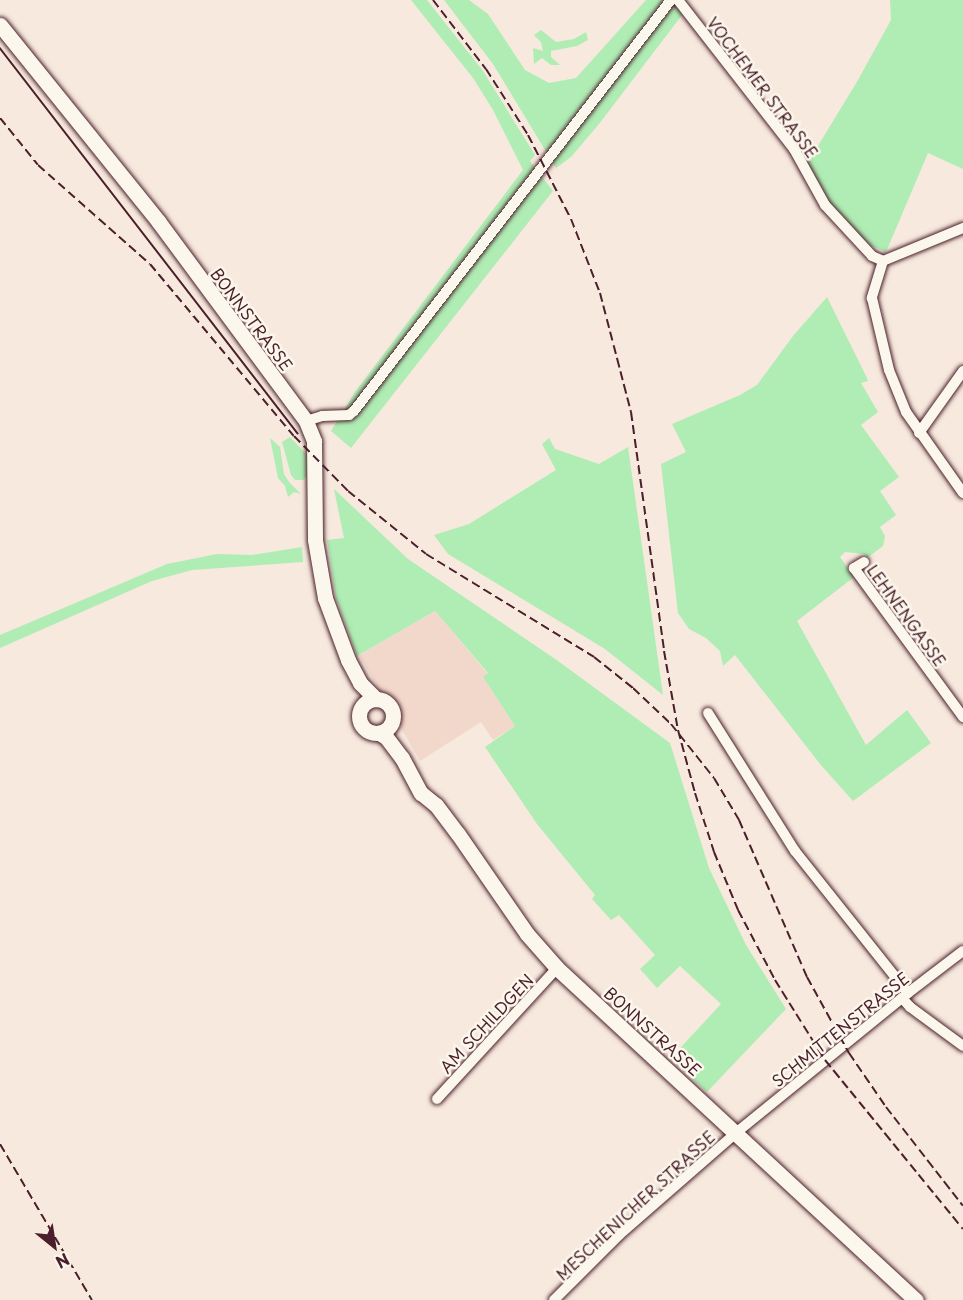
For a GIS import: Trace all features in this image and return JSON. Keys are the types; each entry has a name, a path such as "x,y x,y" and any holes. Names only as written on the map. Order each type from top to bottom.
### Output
{"main road":[{"name":"BONNSTRASSE","path":"0,25 151,213 306,421 314,441 315,540 325,598 348,660 360,683 376,699"},
{"name":"BONNSTRASSE","path":"360,683 362,708"},
{"path":"376,699 391,707 393,722 379,733 364,728 360,718 362,708 376,699"},
{"name":"BONNSTRASSE","path":"393,722 402,758"},
{"name":"BONNSTRASSE","path":"379,733 386,737 402,758 421,793 436,805 527,934 557,968 737,1132 916,1300"}],"street":[{"path":"306,421 322,416 349,415 354,411 671,0"},
{"name":"VOCHEMER STRASSE","path":"678,0 794,149 825,206 872,256 883,261"},
{"path":"963,228 883,261 874,288 873,307 897,392 919,433 963,493"},
{"path":"919,433 963,371"},
{"name":"LEHNENGASSE","path":"864,562 854,568 963,717"},
{"path":"708,713 795,851 905,995 910,1007 963,1046"},
{"name":"SCHMITTENSTRASSE","path":"737,1132 905,995 963,951"},
{"name":"AM SCHILDGEN","path":"437,1099 557,968"},
{"name":"MESCHENICHER STRASSE","path":"554,1300 619,1235 737,1132"}],"shaded area":[{"path":"435,611 488,674 483,677 515,726 493,740 481,722 420,761 359,655"}],"green space":[{"path":"411,0 427,0 483,71 535,155 530,161 553,191 351,448 331,431 355,392 523,170 493,110 473,78"},
{"path":"444,0 469,0 488,14 525,70 549,83 576,78 646,0 686,0 682,15 599,124 571,157 556,168 493,64"},
{"path":"890,0 963,0 963,169 928,153 886,252 870,245 828,204 807,164 891,20"},
{"path":"541,30 556,42 574,39 586,32 588,40 577,46 551,51 551,57 560,65 551,65 542,58 534,64 533,48 543,51 541,42 534,35"},
{"path":"827,297 867,378 868,381 861,383 878,412 861,425 899,477 880,491 896,515 880,527 885,536 883,546 867,558 864,554 845,552 840,557 854,577 797,621 866,745 907,710 931,743 853,801 820,764 735,655 723,666 720,651 706,638 689,629 678,613 661,464 686,452 672,424 740,395 757,385 793,336"},
{"path":"290,437 308,456 307,476 303,480 295,480 291,475 282,442"},
{"path":"270,438 280,447 284,474 301,494 294,492 288,497 285,486 278,478"},
{"path":"549,438 555,449 599,464 628,447 663,695 605,649 448,554 434,535 469,524 556,470 542,444"},
{"path":"334,489 408,559 558,661 670,743 709,868 746,945 786,1009 707,1092 670,1059 721,1004 680,966 657,988 640,969 655,955 619,915 611,920 592,899 595,895 537,824 485,747 515,726 483,677 488,673 435,611 357,656 336,598 327,540 344,538"},
{"path":"302,547 303,562 192,570 152,581 0,648 0,635 167,564 217,554 252,555"}],"tram line":[{"path":"0,48 298,433"}],"railway":[{"path":"433,0 486,69 528,135 571,219 600,293 631,412 664,651 678,730 714,852 738,910 775,980 825,1060 963,1229"},
{"path":"0,118 38,165 150,264 294,436 348,491 426,554 594,657 633,688 671,724 714,778 739,820 807,977 849,1053 886,1107 963,1206"},
{"path":"0,1144 92,1300"}]}
